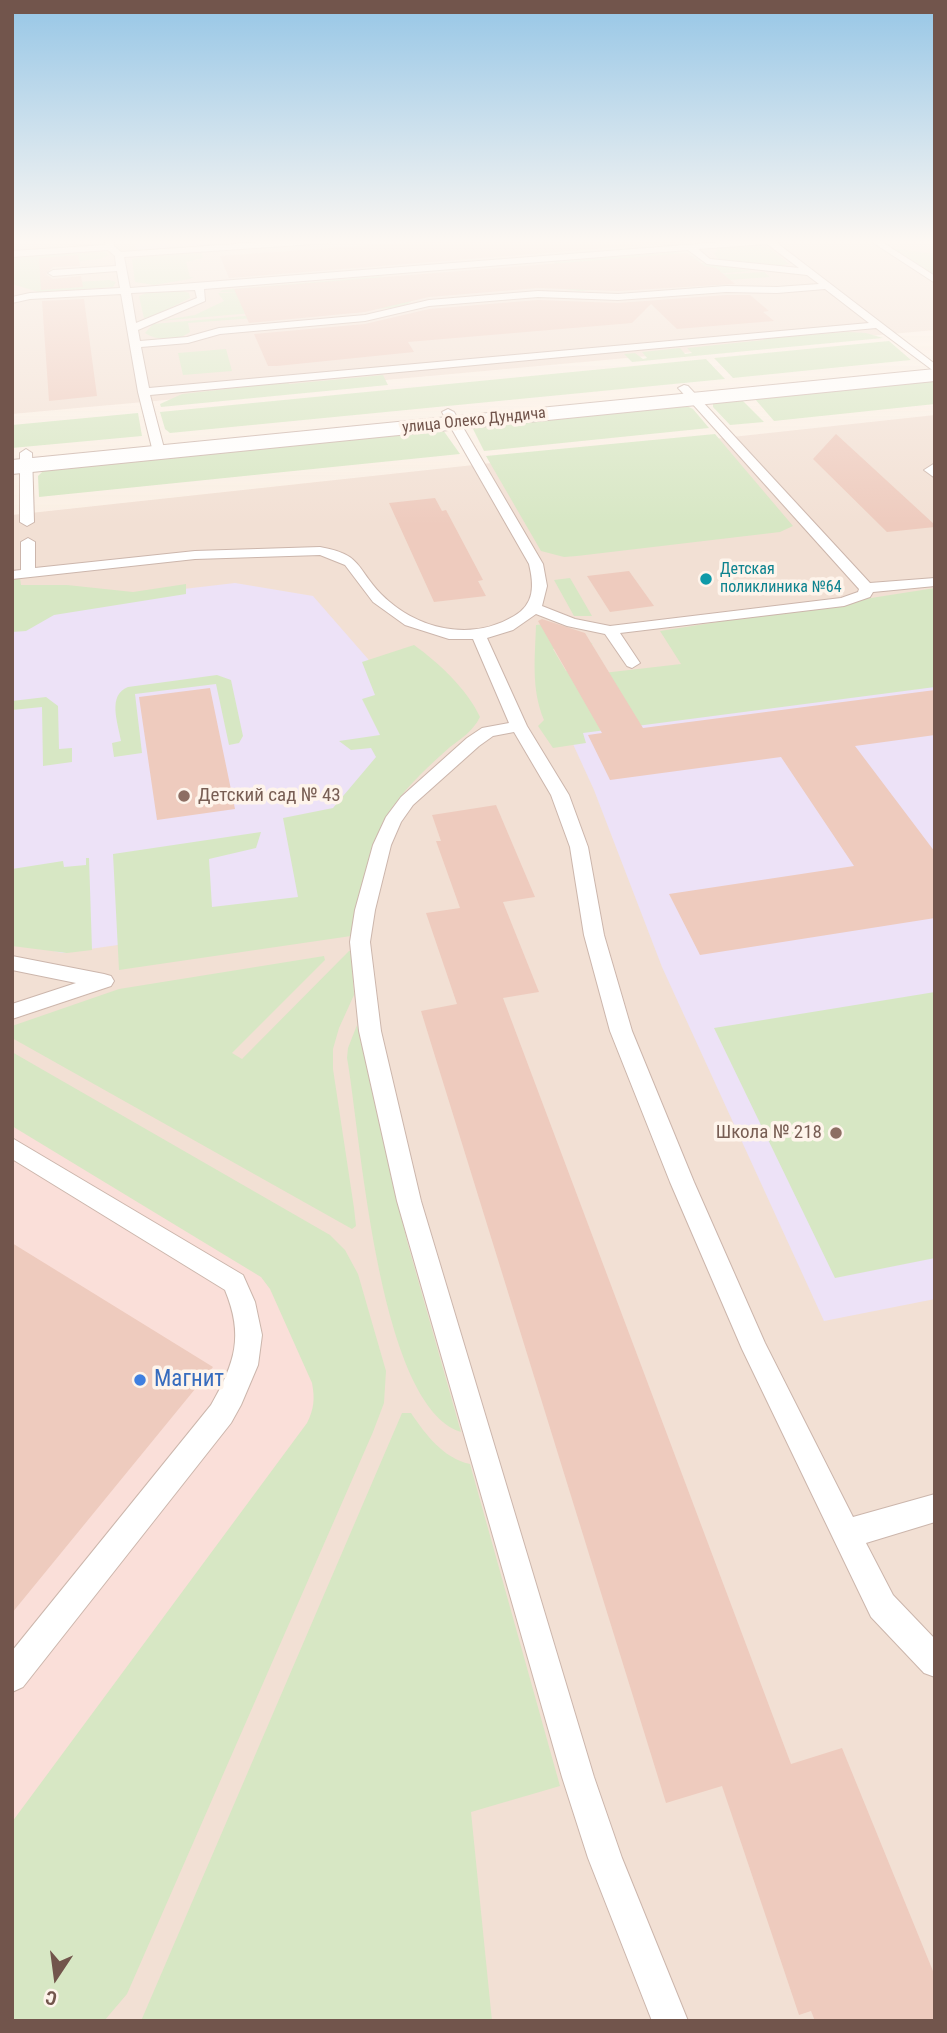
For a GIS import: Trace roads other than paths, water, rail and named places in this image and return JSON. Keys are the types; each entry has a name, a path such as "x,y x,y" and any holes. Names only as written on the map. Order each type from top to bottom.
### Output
{"street":[{"name":"улица Олеко Дундича","path":"19,460 933,368"}],"lane":[{"path":"134,335 157,446"},
{"path":"136,344 188,340 206,335"},
{"path":"144,392 762,335"},
{"path":"889,335 933,368"},
{"path":"535,609 572,623 610,630 844,602 866,594 866,588 689,394"},
{"path":"12,575 221,553 320,551 346,558 355,565 377,598 411,622 431,632 478,634 501,629 535,609 540,596 536,564 451,417"},
{"path":"19,460 27,522"},
{"path":"935,467 930,470 935,474"},
{"path":"28,542 28,573"},
{"path":"866,588 935,582"},
{"path":"610,630 632,663"},
{"path":"478,634 519,726 560,794 579,847 594,935 625,1042 682,1182 755,1349 882,1606 935,1662"},
{"path":"519,726 488,732 473,742 423,783 392,821 382,845 365,910 360,942 366,1001 409,1201 578,1777 610,1870 670,2021"},
{"path":"12,963 104,981 12,1013"},
{"path":"12,1147 234,1283 246,1307 251,1342 240,1381 221,1415 12,1676"},
{"path":"846,1534 935,1508"}],"place":[{"name":"Детская поликлиника №64","path":"706,579"},
{"name":"Детский сад № 43","path":"184,796"},
{"name":"Школа № 218","path":"836,1133"},
{"name":"Магнит","path":"140,1380"}]}
